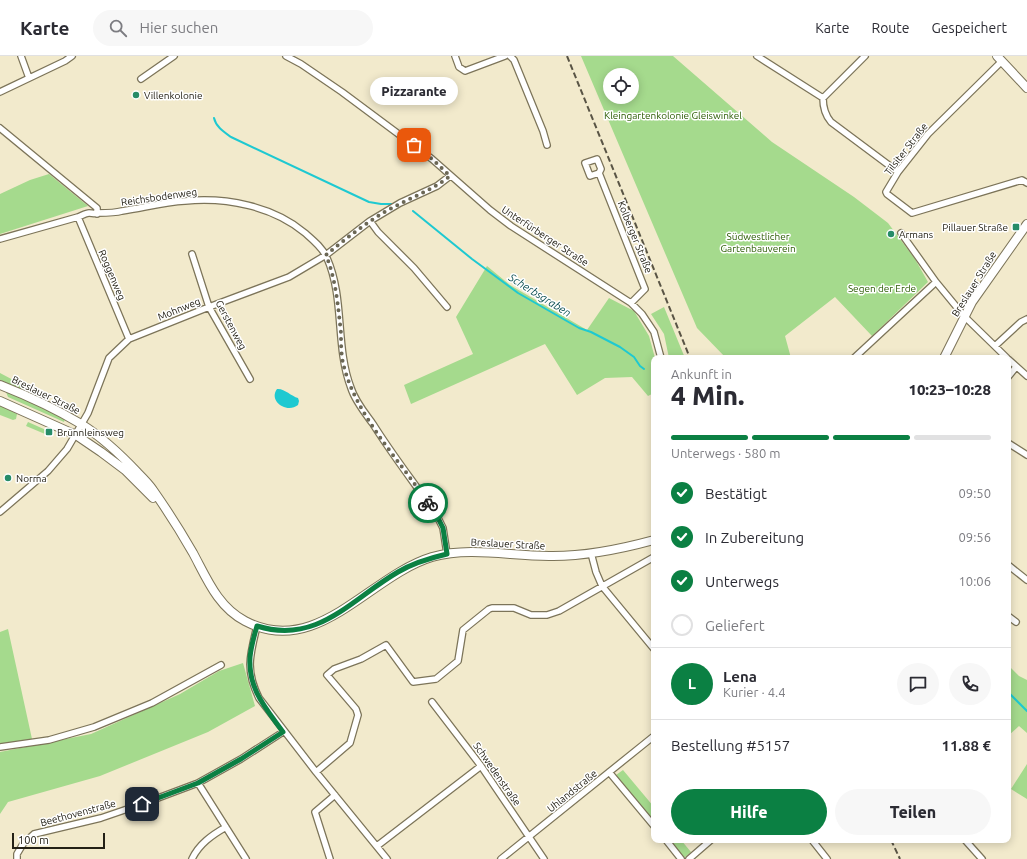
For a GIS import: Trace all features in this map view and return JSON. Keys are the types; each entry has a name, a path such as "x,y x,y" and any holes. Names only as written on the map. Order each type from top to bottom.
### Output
{"main road":[{"path":"999,59 1027,88"},
{"name":"Breslauer Straße","path":"945,355 964,316 983,286 1027,224"},
{"name":"Breslauer Straße","path":"0,385 28,396 82,425 106,443 131,465 152,489 193,553 221,602 244,621 257,626 280,630 301,629 321,622 341,612 399,571 432,558 447,554 481,552 553,556 591,553 651,541"},
{"name":"Breslauer Straße","path":"0,401 76,435 101,452 126,470 171,518"}],"street":[{"path":"21,56 29,78"},
{"path":"0,92 65,61 72,56"},
{"path":"141,79 174,56"},
{"name":"Unterfürberger Straße","path":"286,56 301,64 342,92 432,159 490,210 511,226 631,303 642,314 654,332 660,355"},
{"path":"455,56 460,69 465,71 505,56"},
{"path":"510,56 514,60 547,145"},
{"path":"757,56 822,98 824,111 831,122 898,172"},
{"path":"822,98 865,56"},
{"name":"Tilsiter Straße","path":"999,59 928,134 898,172 886,190 886,193 912,213 1022,180 1027,183"},
{"path":"0,128 97,208 97,214"},
{"name":"Kolberger Straße","path":"599,173 646,289 631,303"},
{"path":"447,554 443,528 437,516 386,445 355,398 351,389 343,362 337,296 331,266 326,255 370,221 400,203 437,186 450,176"},
{"name":"Reichsbodenweg","path":"0,239 88,213 97,214 122,211 186,200 211,200 236,203 277,215 297,226 316,243 326,255"},
{"name":"Roggenweg","path":"78,217 129,339"},
{"path":"370,221 378,232 414,268 448,307"},
{"path":"901,233 936,282 964,316 1004,355"},
{"name":"Gerstenweg","path":"192,254 209,307 250,379"},
{"name":"Mohnweg","path":"82,425 109,358 129,339 289,277 326,255"},
{"path":"857,355 936,282"},
{"path":"996,346 1027,318"},
{"path":"1011,363 1027,376"},
{"path":"1011,373 1016,367"},
{"name":"Breslauer Straße","path":"76,435 82,425"},
{"path":"0,512 48,470 67,449 76,435"},
{"path":"1011,445 1027,455"},
{"path":"591,553 596,572 602,586 651,645"},
{"path":"316,772 350,743 358,715 356,709 327,675 334,669 361,659 386,645 413,682 436,679 458,661 463,630 489,609 514,608 531,614 546,615 559,611 651,559"},
{"path":"1011,567 1027,580"},
{"path":"1011,618 1016,622"},
{"path":"257,626 250,656 250,673 259,698 283,732 387,859"},
{"path":"0,747 49,740 94,727 152,703 221,665"},
{"name":"Schwedenstraße","path":"432,702 481,766 544,859"},
{"name":"Beethovenstraße","path":"17,859 17,854 23,844 34,834 101,818 198,783 241,759 283,732"},
{"name":"Uhlandstraße","path":"501,859 651,738"},
{"path":"377,846 481,766"},
{"path":"609,772 651,822"},
{"path":"198,783 246,859"},
{"path":"330,859 315,812 335,795"},
{"path":"192,859 200,846 214,834 226,827"},
{"path":"669,843 682,859"},
{"path":"689,859 708,843"},
{"path":"814,843 827,859"},
{"path":"968,843 982,859"}],"green space":[{"name":"Südwestlicher Gartenbauverein","path":"581,56 673,56 772,142 854,197 888,223 915,259 928,282 872,336 835,297 785,336 790,355 723,355 697,328"},
{"path":"49,174 88,206 0,234 0,194 30,180"},
{"path":"487,266 510,285 587,330 609,298 634,311 649,336 654,355 651,355 651,394 648,396 632,377 605,378 577,395 545,344 411,404 404,385 473,354 456,317"},
{"path":"664,307 684,355 668,355 664,334 651,314"},
{"path":"0,373 34,391 31,393 0,380"},
{"path":"6,392 16,394 65,419 64,422 8,397"},
{"path":"0,405 17,414 16,419 13,420 0,415"},
{"path":"28,422 46,430 45,434 26,426"},
{"path":"8,629 32,739 0,746 0,632"},
{"path":"243,663 255,706 208,732 100,776 8,802 0,814 0,752 91,734 180,694 219,671"},
{"path":"1011,668 1019,676 1027,680 1027,733 1019,726 1011,733"},
{"path":"1027,764 1027,799 1011,789"},
{"path":"623,770 651,803 651,818 616,775"},
{"path":"672,843 684,843 691,852 684,858"}],"water":[{"path":"277,389 298,398 298,405 289,408 280,405 275,398"}],"waterway":[{"name":"Scherbsgraben","path":"214,118 218,127 231,137 369,202 395,204"},
{"name":"Scherbsgraben","path":"413,211 472,259 518,293 579,328 591,332 620,347 634,357 644,369"},
{"name":"Scherbsgraben","path":"1011,695 1027,711"}],"railway":[{"path":"567,56 689,355"},
{"path":"892,843 900,859"}],"way so far":[{"path":"414,145 450,176 437,186 384,212 326,255 331,266 337,296 343,362 351,389 355,398 386,445 428,503"}],"place":[{"name":"Villenkolonie","path":"136,95"},
{"name":"Pizzarante","path":"414,145"},
{"name":"Pillauer Straße","path":"1016,227"},
{"name":"Armans","path":"891,234"},
{"name":"Brünnleinsweg","path":"49,432"},
{"name":"Norma","path":"8,478"}],"route":[{"path":"142,804 198,783 241,759 283,732 259,698 253,686 250,673 250,656 257,626 280,630 301,629 321,622 341,612 399,571 432,558 447,554 443,528 428,503"}],"park label":[{"name":"Kleingartenkolonie Gleiswinkel","path":"673,115"},
{"name":"Segen der Erde","path":"882,288"}]}
